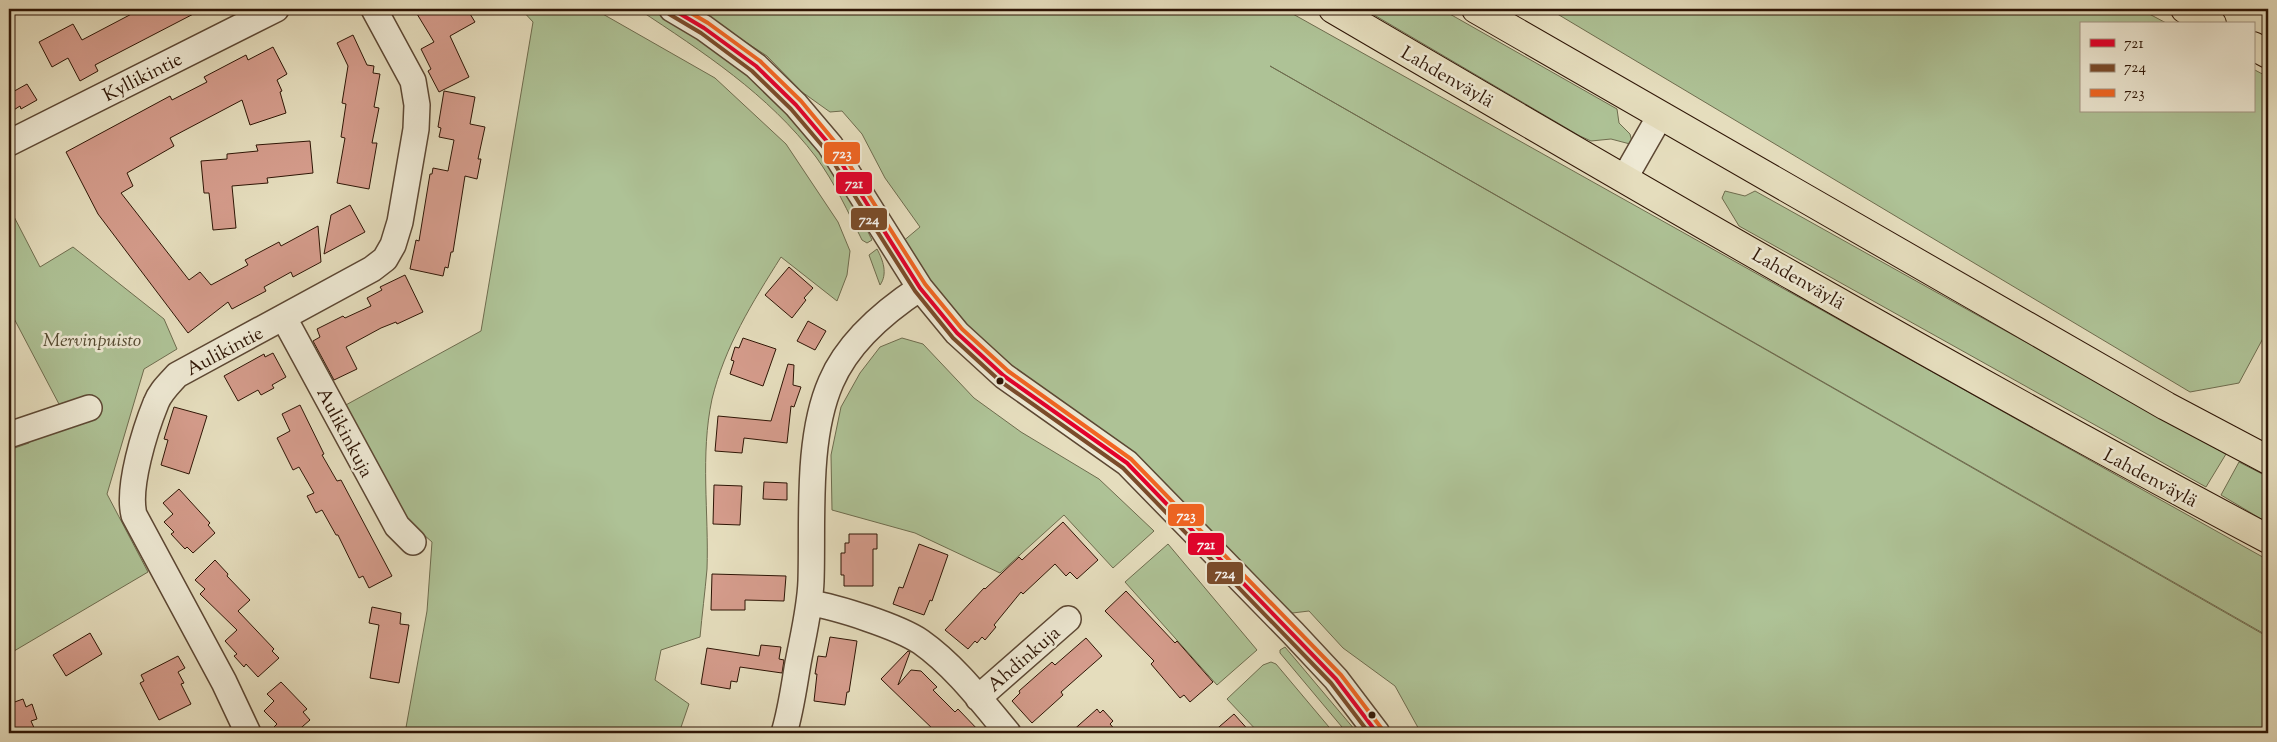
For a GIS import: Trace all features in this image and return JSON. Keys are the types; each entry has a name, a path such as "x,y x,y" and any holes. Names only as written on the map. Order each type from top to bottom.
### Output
{"main road":[{"name":"Lahdenväylä","path":"1333,9 1624,179 2126,463 2268,539"},
{"path":"1476,9 2166,406 2268,460"},
{"path":"2185,9 2208,22"},
{"path":"2254,47 2268,54"}],"street":[{"name":"Kyllikintie","path":"9,143 276,9"},
{"name":"Aulikintie","path":"248,733 224,682 134,515 130,502 134,474 156,402 163,390 177,375 284,318 372,268 385,259 393,245 401,213 416,129 417,105 413,81 374,9"},
{"path":"672,9 704,28 756,66 796,105 830,145 920,288 957,333 1004,376 1127,462 1336,679 1377,733"},
{"path":"1624,179 1660,116"},
{"path":"784,733 810,603 811,537 817,432 831,382 845,358 861,338 892,306 920,288"},
{"name":"Aulikinkuja","path":"284,318 397,526 413,542"},
{"path":"9,435 89,408"},
{"path":"810,603 829,606 914,638 922,643 957,675 1008,733"},
{"name":"Ahdinkuja","path":"978,698 1068,619"}],"green space":[{"path":"521,9 594,9 715,78 786,144 838,222 850,251 847,275 837,301 781,257 741,325 724,361 712,399 706,441 707,569 700,637 661,650 655,680 689,704 679,733 405,733 427,611 432,542 383,499 344,406 481,331 533,22"},
{"path":"638,9 653,9 668,16 722,55 775,100 818,150 838,178 872,240 867,243 862,240 823,167 797,134 777,113 710,58"},
{"path":"695,9 1284,9 2268,560 2268,636 1270,66 2268,637 2268,733 1421,733 1395,686 1343,648 1309,611 1276,615 1127,463 1004,376 895,248 920,227 885,178 862,134 842,111 830,112 802,92 767,56"},
{"path":"1364,9 1441,9 1617,109 1619,123 1630,134 1632,142 1630,144 1611,139 1591,141 1580,136"},
{"path":"1549,9 2140,9 2164,22 2080,22 2080,112 2254,112 2254,70 2268,77 2268,329 2239,383 2190,392"},
{"path":"1725,191 1745,196 1755,191 2226,454 2206,487 1739,226 1722,198"},
{"name":"Mervinpuisto","path":"9,207 40,267 73,247 164,319 177,349 144,369 107,494 148,572 9,654 9,450 29,443 30,437 60,406 9,309"},
{"path":"877,249 883,262 884,272 880,285 869,255"},
{"path":"902,338 923,344 974,398 1021,432 1099,479 1154,531 1113,568 1064,515 1000,573 915,533 832,510 831,455 841,407 860,373 880,347"},
{"path":"2239,462 2268,477 2268,523 2221,495"},
{"path":"1168,544 1257,650 1217,685 1125,582"},
{"path":"1285,647 1357,733 1347,733 1280,653 1280,650"},
{"path":"1271,662 1276,664 1334,733 1259,733 1227,699 1263,665"}],"building":[{"path":"141,9 203,9 95,65 98,71 80,81 68,58 52,67 39,42 73,24 82,40"},
{"path":"414,9 467,9 475,22 450,36 469,77 439,92 428,71 431,69 421,49 434,42"},
{"path":"353,35 367,65 374,66 373,73 380,74 374,107 379,108 372,143 377,143 369,189 337,183 345,138 341,137 346,104 342,103 348,66 337,43"},
{"path":"273,47 287,74 277,80 282,91 280,92 286,113 250,125 242,100 170,138 174,146 127,173 133,186 121,193 189,280 200,272 211,285 248,265 245,260 279,242 281,246 318,226 321,262 293,277 291,272 264,287 266,291 232,309 228,302 188,333 98,214 66,152 170,96 172,100 207,82 204,77 246,55 248,60"},
{"path":"27,84 37,100 21,109 20,106 9,113 9,94"},
{"path":"444,91 475,97 470,124 485,127 478,159 481,159 477,179 465,176 453,252 451,252 448,268 445,267 443,276 410,269 416,240 419,241 430,174 432,174 433,168 448,171 454,140 439,137 441,128 438,127"},
{"path":"310,141 313,173 267,178 268,183 232,186 236,228 213,230 209,193 204,193 201,161 227,159 227,154 258,151 256,145"},
{"path":"350,205 365,232 324,254 331,215"},
{"path":"789,267 813,288 804,298 806,300 792,318 765,295"},
{"path":"405,275 423,312 397,324 396,322 381,328 346,347 357,369 334,380 313,341 320,337 317,329 343,316 345,318 371,306 367,298 382,290 380,287"},
{"path":"808,321 826,331 815,350 797,341"},
{"path":"743,338 776,349 763,386 730,374 734,361 731,360 735,347 739,348"},
{"path":"273,353 286,377 272,385 274,388 261,395 258,390 238,401 224,376 264,354 265,357"},
{"path":"788,364 794,365 793,385 801,387 794,407 791,406 787,443 744,438 742,453 715,451 718,416 771,421"},
{"path":"300,405 324,454 322,455 337,481 341,480 392,576 369,588 363,576 359,578 338,535 336,535 322,510 316,513 307,496 314,493 299,467 293,470 277,438 290,431 282,414"},
{"path":"174,407 207,416 189,474 161,465 168,440 164,439"},
{"path":"764,482 787,483 787,500 763,499"},
{"path":"714,485 742,486 740,525 713,524"},
{"path":"179,489 210,523 208,525 215,533 193,553 187,547 185,549 171,534 174,532 164,522 173,514 163,503"},
{"path":"1063,522 1098,560 1077,579 1070,572 1066,576 1055,564 1023,594 1021,592 994,625 996,627 985,640 982,637 977,643 975,641 968,649 945,630 984,588 1019,557 1022,560"},
{"path":"849,534 877,534 877,549 873,549 873,586 844,586 844,575 841,575 841,553 845,553 845,543 849,543"},
{"path":"919,544 948,555 932,601 930,600 924,615 893,604 899,587 903,588"},
{"path":"215,560 228,574 227,576 250,600 238,611 274,649 272,651 279,658 258,677 246,664 244,667 234,656 237,654 225,641 237,630 200,594 205,589 195,580"},
{"path":"712,574 786,576 784,601 745,600 745,610 711,610"},
{"path":"1126,591 1175,643 1177,641 1213,682 1190,702 1184,695 1180,698 1151,664 1154,661 1105,611"},
{"path":"372,607 401,613 400,624 409,625 399,683 370,678 379,625 369,623"},
{"path":"90,633 102,654 66,676 53,655"},
{"path":"830,637 857,641 849,692 847,692 845,705 814,701 818,656 826,657"},
{"path":"1086,638 1102,656 1061,692 1063,695 1032,723 1012,701 1020,693 1019,691 1052,662 1055,665"},
{"path":"761,645 781,647 779,659 784,660 782,673 740,667 737,682 731,681 730,689 701,684 707,648 759,656"},
{"path":"908,651 910,652 898,685 911,670 921,671 937,687 933,690 955,712 958,709 981,733 937,733 881,679"},
{"path":"178,656 185,668 178,672 184,683 181,684 191,704 159,720 140,683 144,681 141,675"},
{"path":"281,682 307,709 303,712 310,720 295,733 268,733 277,724 264,711 274,701 267,694"},
{"path":"23,699 26,707 32,704 37,719 31,721 35,730 27,733 9,733 9,704"},
{"path":"1097,709 1100,713 1103,710 1113,721 1110,724 1118,733 1070,733"},
{"path":"1234,714 1251,733 1212,733"}],"transit line":[{"name":"721","path":"672,9 704,28 756,66 796,105 830,145 920,288 957,333 1004,376 1127,463 1336,679 1377,733"},
{"name":"723","path":"684,9 708,23 760,61 801,101 835,142 925,284 962,329 1008,371 1131,459 1341,675 1382,729"},
{"name":"724","path":"669,14 701,33 752,71 791,109 825,149 915,291 953,338 1000,381 1123,468 1331,683 1369,733"}]}
